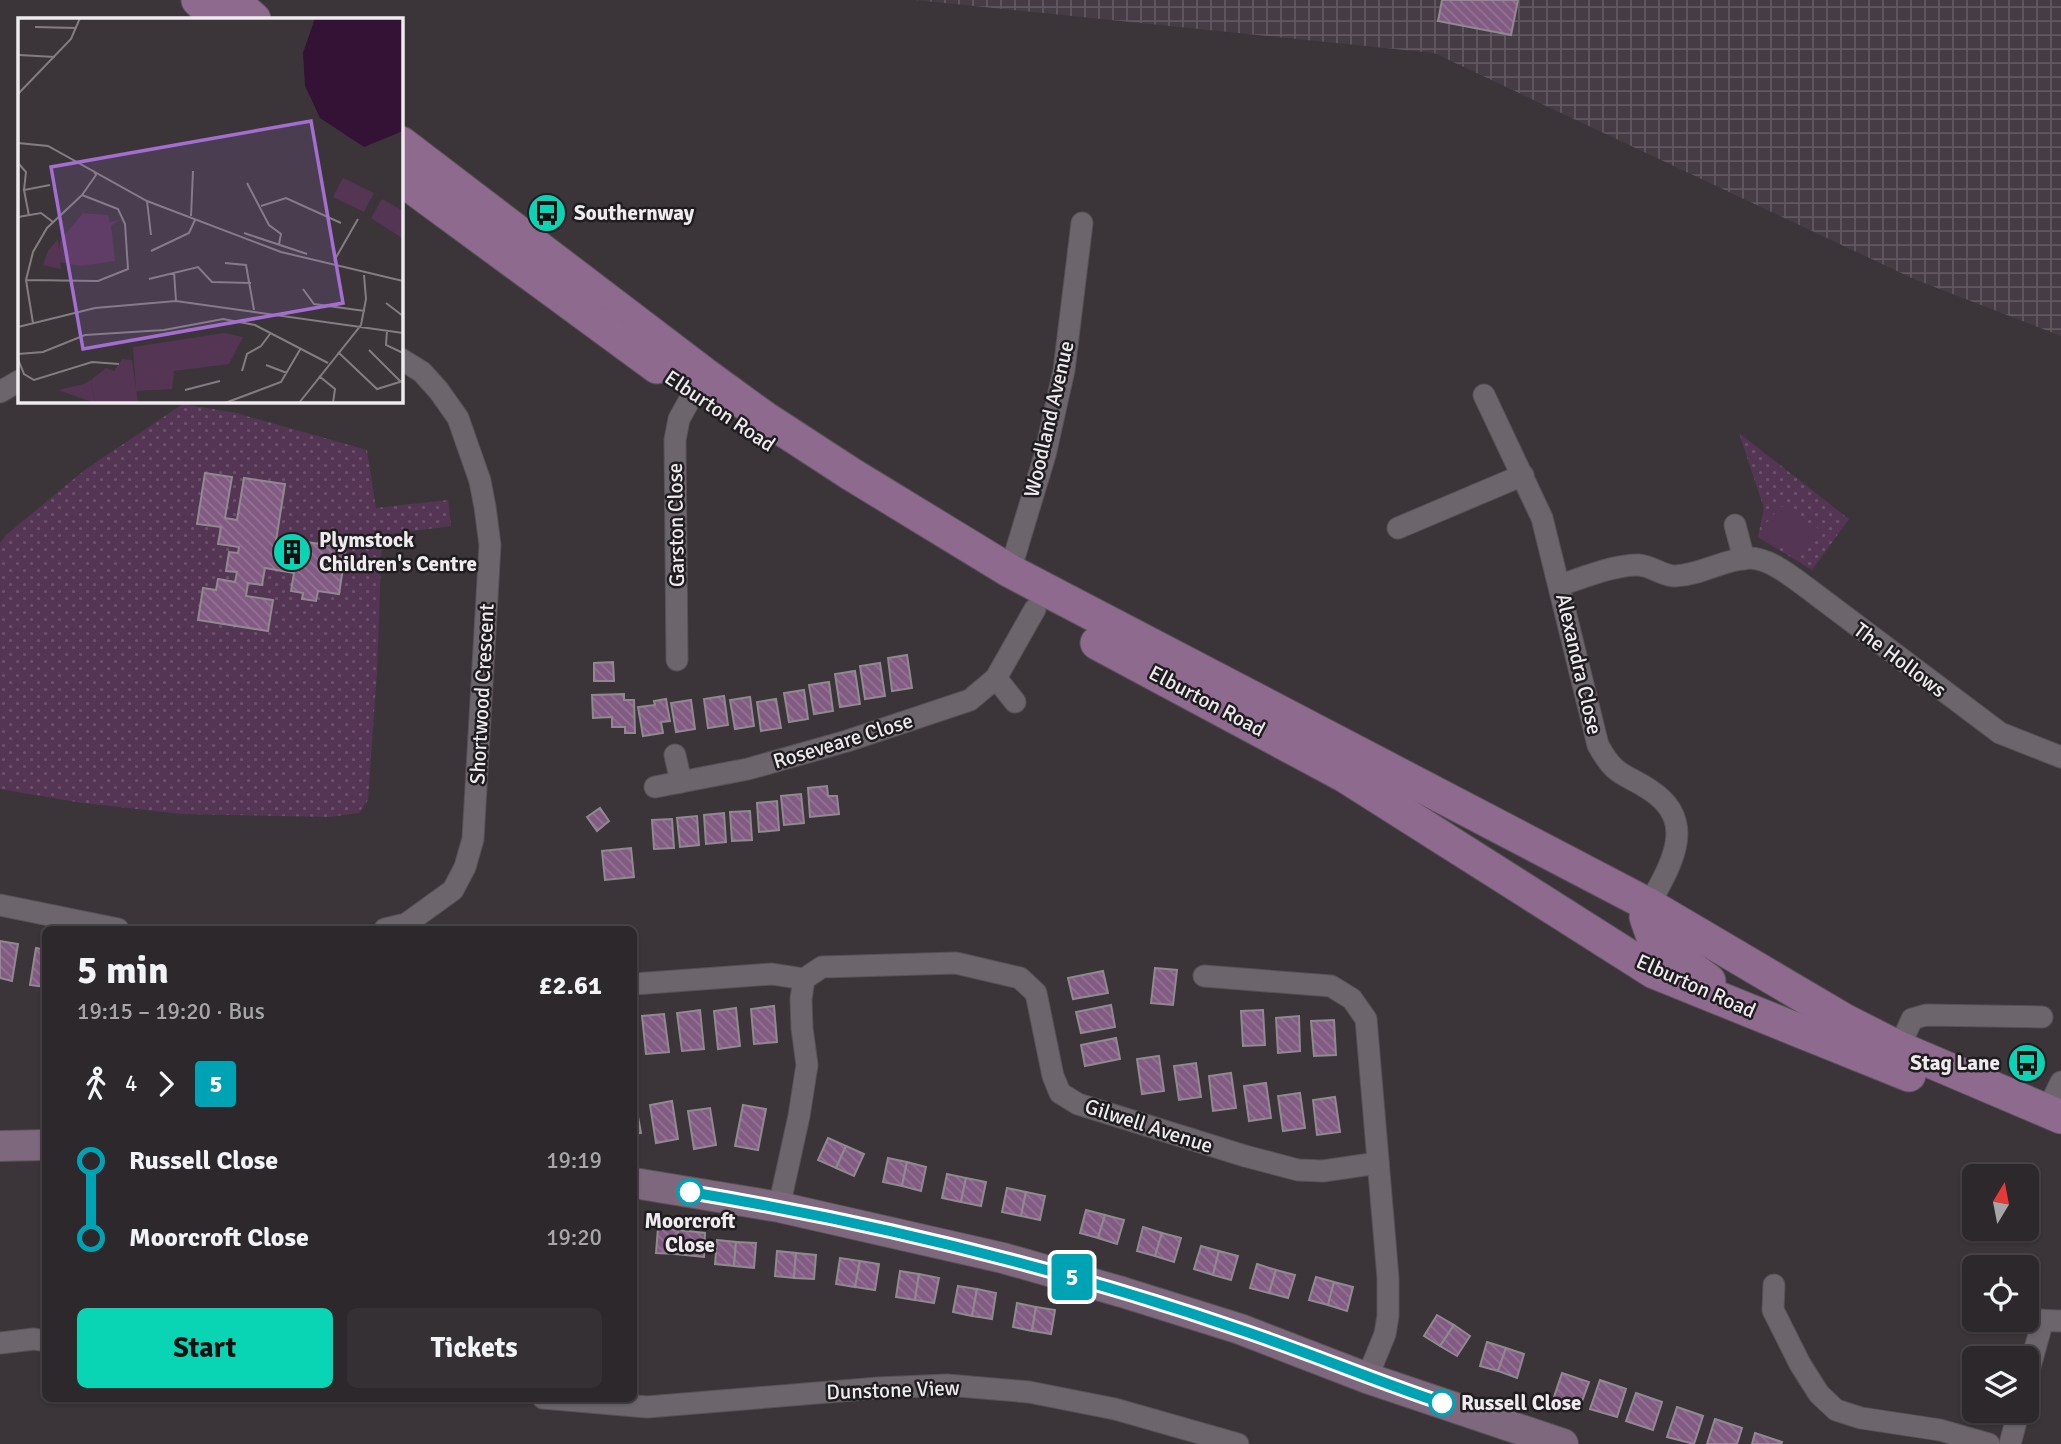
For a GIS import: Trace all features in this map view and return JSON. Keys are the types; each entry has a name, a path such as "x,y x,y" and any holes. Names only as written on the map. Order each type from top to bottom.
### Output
{"main road":[{"path":"198,0 217,18"},
{"path":"232,0 253,18"},
{"name":"Elburton Road","path":"402,145 765,418 1010,571 1648,905 1844,1020 2056,1122"},
{"name":"Elburton Road","path":"402,180 693,394 841,492 1034,609 1345,776 1654,972 1748,1010 2056,1122"},
{"path":"1545,851 1565,868 1612,893 1616,902 1615,912 1600,937"},
{"path":"1648,905 1646,917 1654,940 1748,1010"}],"street":[{"name":"Woodland Avenue","path":"1010,571 1045,455 1065,370 1082,223"},
{"name":"Shortwood Crescent","path":"398,926 406,924 453,890 465,867 473,839 490,545 480,481 458,418 422,372 402,360"},
{"path":"0,392 18,382"},
{"name":"Garston Close","path":"677,660 674,440 679,419 693,394"},
{"name":"Alexandra Close","path":"1484,395 1542,519 1598,745 1607,762 1623,777 1648,788 1666,802 1678,830 1677,846 1672,860 1648,905"},
{"path":"1398,528 1523,475"},
{"path":"1560,584 1640,565 1671,576 1690,575 1744,559 1735,525"},
{"name":"The Hollows","path":"1744,559 1765,562 1784,572 2000,733 2061,757"},
{"name":"Roseveare Close","path":"655,787 748,769 970,700 996,678 1034,609"},
{"path":"996,678 1015,702"},
{"path":"675,755 681,782"},
{"path":"0,905 103,926"},
{"name":"Gilwell Avenue","path":"637,984 772,974 804,979 822,967 956,962 1007,974 1020,978 1036,993 1051,1057 1052,1076 1060,1093 1079,1104 1298,1170 1323,1171 1378,1163"},
{"path":"1204,977 1331,986 1352,999 1366,1019 1388,1278 1385,1334 1367,1378"},
{"path":"779,1207 807,1065 802,1009 804,979"},
{"path":"1899,1048 1912,1019 1926,1015 2042,1017"},
{"path":"2056,1122 2061,1082"},
{"path":"0,1146 42,1145"},
{"path":"637,1183 779,1207 1003,1258 1240,1329 1367,1378 1563,1444"},
{"path":"1774,1285 1773,1310 1819,1394 1836,1410 1861,1418 1940,1430 1989,1444"},
{"path":"2035,1346 2042,1320"},
{"path":"0,1343 42,1340"},
{"name":"Dunstone View","path":"589,1402 647,1407 947,1385 1029,1392 1115,1409 1238,1444"},
{"path":"2010,1444 2016,1423"}],"shaded area":[{"path":"915,0 2061,0 2061,336 1914,279 1434,53"},
{"path":"183,404 236,413 367,450 376,508 448,500 451,526 382,535 377,671 368,800 359,813 329,817 182,814 83,803 0,789 0,543 6,535 86,469"},
{"path":"1739,433 1849,519 1812,570 1758,537 1764,508"},
{"path":"1781,506 1822,531 1801,556 1761,538 1762,528"}],"building":[{"path":"1442,0 1518,0 1511,35 1438,21"},
{"name":"Plymstock Children's Centre","path":"205,473 232,477 225,518 237,520 244,478 285,484 275,547 299,551 300,541 346,548 339,594 318,591 316,601 302,599 303,593 291,591 294,573 265,568 262,585 248,583 246,596 273,600 268,631 198,620 203,588 216,590 218,579 235,582 237,572 226,571 229,552 238,553 239,547 218,544 221,527 197,524"},
{"path":"907,655 912,688 892,691 888,658"},
{"path":"613,662 614,681 594,681 594,663"},
{"path":"880,663 885,696 865,699 860,666"},
{"path":"855,671 860,704 840,707 835,674"},
{"path":"829,682 833,711 814,714 809,685"},
{"path":"804,690 808,719 789,722 784,693"},
{"path":"624,694 624,700 634,700 635,733 625,733 625,727 612,727 612,717 593,718 592,695"},
{"path":"724,696 728,725 708,728 704,699"},
{"path":"750,697 754,726 735,729 730,700"},
{"path":"666,699 670,721 661,722 663,733 643,736 638,707 655,705 654,701"},
{"path":"776,699 781,728 761,731 757,702"},
{"path":"691,700 695,729 676,732 671,703"},
{"path":"827,786 828,796 837,796 839,814 810,817 808,788"},
{"path":"801,794 804,823 784,825 781,796"},
{"path":"777,801 779,830 759,832 757,803"},
{"path":"600,808 609,821 597,831 587,817"},
{"path":"750,811 752,840 732,841 730,812"},
{"path":"724,813 726,842 706,844 704,815"},
{"path":"697,816 699,845 680,847 677,818"},
{"path":"672,819 674,848 654,849 652,820"},
{"path":"631,848 634,877 605,880 602,851"},
{"path":"0,941 18,944 12,981 0,978"},
{"path":"36,948 42,949 42,986 30,985"},
{"path":"1155,968 1177,970 1173,1005 1151,1003"},
{"path":"1103,971 1108,993 1073,999 1068,978"},
{"path":"1111,1005 1115,1027 1081,1033 1076,1012"},
{"path":"774,1006 777,1042 754,1044 751,1009"},
{"path":"736,1008 740,1046 718,1049 714,1011"},
{"path":"700,1010 704,1049 682,1051 677,1013"},
{"path":"1263,1010 1265,1045 1243,1046 1241,1011"},
{"path":"664,1014 669,1052 646,1054 642,1016"},
{"path":"1299,1016 1300,1051 1278,1053 1276,1018"},
{"path":"1334,1020 1336,1055 1314,1056 1311,1021"},
{"path":"1116,1038 1120,1059 1085,1066 1081,1045"},
{"path":"1159,1056 1164,1091 1142,1094 1137,1059"},
{"path":"1196,1063 1201,1097 1179,1100 1174,1066"},
{"path":"1231,1073 1236,1108 1213,1111 1209,1076"},
{"path":"1266,1083 1271,1118 1249,1121 1244,1086"},
{"path":"1300,1093 1305,1128 1283,1131 1278,1096"},
{"path":"1335,1097 1340,1132 1317,1135 1313,1100"},
{"path":"672,1101 678,1139 656,1143 650,1105"},
{"path":"743,1105 766,1109 758,1150 735,1146"},
{"path":"710,1108 716,1145 694,1149 688,1111"},
{"path":"637,1111 641,1133 637,1134"},
{"path":"828,1138 846,1146 836,1168 818,1160"},
{"path":"846,1146 864,1154 854,1176 836,1168"},
{"path":"888,1158 907,1162 902,1186 883,1182"},
{"path":"907,1162 926,1167 921,1191 902,1186"},
{"path":"947,1174 966,1178 961,1202 942,1198"},
{"path":"966,1178 986,1182 981,1206 961,1202"},
{"path":"1007,1188 1026,1192 1021,1216 1002,1212"},
{"path":"1026,1192 1045,1196 1040,1220 1021,1216"},
{"path":"1086,1210 1105,1215 1098,1238 1080,1233"},
{"path":"1105,1215 1124,1220 1117,1244 1098,1238"},
{"path":"1143,1227 1162,1233 1155,1256 1137,1251"},
{"path":"658,1228 678,1230 676,1254 656,1253"},
{"path":"678,1230 705,1233 704,1257 676,1254"},
{"path":"1162,1233 1181,1238 1174,1262 1155,1256"},
{"path":"717,1240 736,1242 734,1266 715,1264"},
{"path":"736,1242 756,1243 754,1268 734,1266"},
{"path":"1201,1246 1219,1251 1213,1275 1194,1269"},
{"path":"777,1251 796,1253 794,1278 775,1276"},
{"path":"1219,1251 1238,1256 1231,1280 1213,1275"},
{"path":"796,1253 816,1255 814,1279 794,1278"},
{"path":"840,1258 860,1261 855,1287 836,1284"},
{"path":"860,1261 879,1264 875,1290 855,1287"},
{"path":"1257,1264 1276,1270 1269,1293 1250,1288"},
{"path":"1276,1270 1295,1275 1288,1298 1269,1293"},
{"path":"900,1271 919,1274 915,1300 896,1297"},
{"path":"919,1274 939,1278 934,1303 915,1300"},
{"path":"1316,1277 1334,1282 1328,1305 1309,1300"},
{"path":"1334,1282 1353,1287 1347,1311 1328,1305"},
{"path":"958,1286 977,1289 972,1316 953,1312"},
{"path":"977,1289 996,1293 992,1319 972,1316"},
{"path":"1017,1303 1036,1307 1032,1331 1013,1327"},
{"path":"1036,1307 1055,1310 1051,1334 1032,1331"},
{"path":"1437,1315 1454,1325 1440,1346 1424,1336"},
{"path":"1454,1325 1470,1336 1457,1356 1440,1346"},
{"path":"1487,1342 1506,1348 1498,1371 1480,1366"},
{"path":"1506,1348 1524,1354 1517,1378 1498,1371"},
{"path":"1562,1373 1589,1382 1580,1407 1554,1397"},
{"path":"1600,1380 1626,1389 1617,1417 1590,1409"},
{"path":"1636,1393 1662,1402 1653,1430 1626,1421"},
{"path":"1677,1407 1703,1416 1694,1444 1667,1437"},
{"path":"1715,1419 1742,1428 1737,1444 1707,1444"},
{"path":"1755,1433 1782,1442 1752,1444"}],"bus line":[{"name":"5","path":"690,1192 779,1207 1003,1258 1240,1329 1367,1378 1442,1403"}],"place":[{"name":"Southernway","path":"547,213"},
{"name":"Plymstock Children's Centre","path":"292,552"},
{"name":"Stag Lane","path":"2027,1063"},
{"name":"Moorcroft Close","path":"690,1192"},
{"name":"Russell Close","path":"1442,1403"}]}
